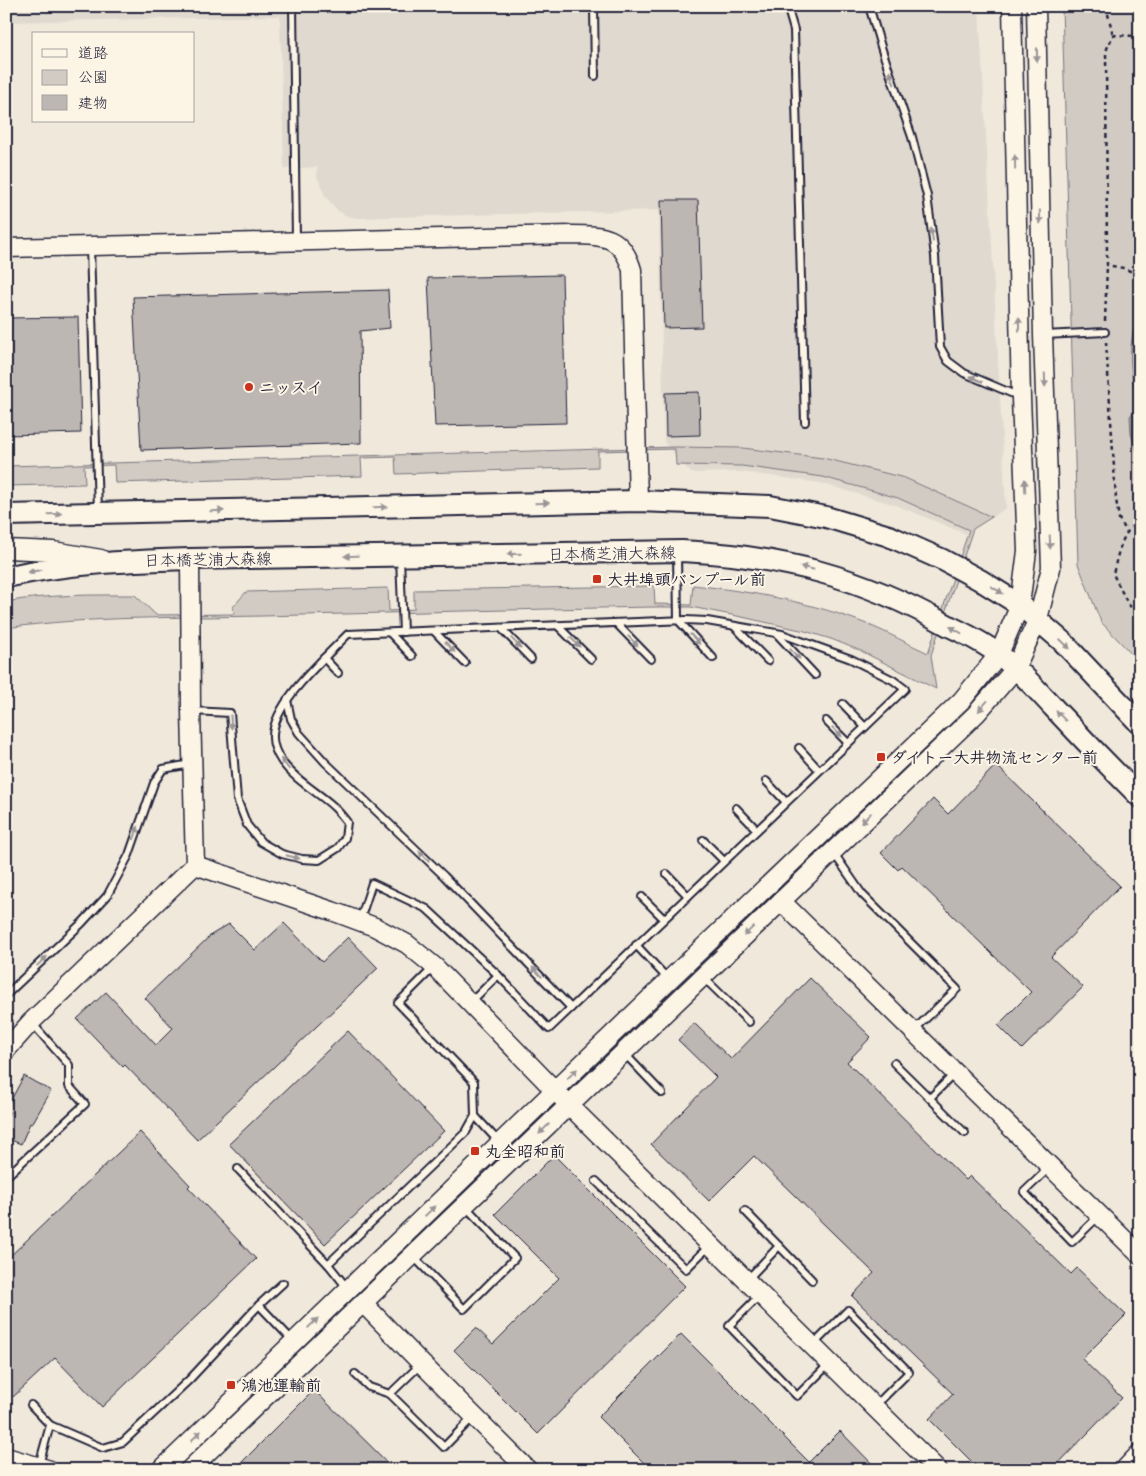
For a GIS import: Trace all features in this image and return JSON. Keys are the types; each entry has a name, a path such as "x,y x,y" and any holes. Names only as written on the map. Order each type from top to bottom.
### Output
{"main road":[{"path":"6,514 638,501 770,506 826,517 889,536 943,560 980,580 1020,605 1038,619 1091,670 1140,724"},
{"name":"日本橋芝浦大森線","path":"6,577 52,568 119,562 190,559 677,552 723,554 760,559 811,569 861,584 913,606 999,654 1140,797"},
{"path":"1091,670 1140,705"},
{"path":"1095,751 1140,811"}],"street":[{"path":"161,1470 962,700 999,654 1020,605 1028,551 1021,398 1012,6"},
{"path":"189,1470 569,1106 832,850 976,714 1015,669 1038,619 1051,568 1043,335 1036,6"},
{"path":"6,248 595,235 609,239 620,246 628,256 632,270 638,501"},
{"path":"6,549 53,552 119,562"},
{"path":"6,1050 31,1022 195,866 190,559"},
{"path":"195,866 360,921 407,944 435,967 569,1106 938,1470"},
{"path":"781,901 1140,1255"},
{"path":"363,1303 528,1470"},
{"path":"1124,1470 1140,1453"},
{"path":"6,1457 44,1468"}],"lane":[{"path":"293,6 296,242"},
{"path":"594,6 595,76"},
{"path":"787,6 794,30 805,422"},
{"path":"869,6 912,137 927,196 935,256 940,347 948,361 964,373 1021,398"},
{"path":"90,246 98,513"},
{"path":"1043,335 1105,332"},
{"path":"6,556 28,550"},
{"path":"677,552 678,620 713,658"},
{"path":"400,556 403,632"},
{"path":"191,711 230,713 237,799 247,825 261,842 282,854 302,859 318,860 338,848 345,838 347,822 335,808 282,762 272,737 275,723 287,700 298,685 348,634 678,620 707,621 776,633 851,659 893,680 905,689 549,1028 498,974 428,909 372,884 360,921"},
{"path":"616,623 651,659"},
{"path":"733,625 768,661"},
{"path":"558,626 591,659"},
{"path":"501,628 531,659"},
{"path":"434,631 465,663"},
{"path":"390,633 412,656"},
{"path":"776,633 815,675"},
{"path":"324,658 338,673"},
{"path":"287,700 291,719 295,726 325,762 444,876 571,1008"},
{"path":"843,704 865,727"},
{"path":"826,721 848,743"},
{"path":"798,748 819,770"},
{"path":"6,995 82,923 107,896 129,855 154,783 163,769 192,763"},
{"path":"766,781 786,802"},
{"path":"736,808 757,830"},
{"path":"703,840 724,861"},
{"path":"832,850 862,894 957,989 913,1031"},
{"path":"667,874 688,896"},
{"path":"642,897 664,919"},
{"path":"636,945 669,980"},
{"path":"328,1264 466,1132 475,1116 474,1082 398,1003 435,967"},
{"path":"470,1003 498,974"},
{"path":"703,976 748,1022"},
{"path":"9,1174 84,1104 69,1086 69,1065 31,1022"},
{"path":"624,1052 662,1093"},
{"path":"894,1063 965,1133"},
{"path":"930,1098 955,1072"},
{"path":"475,1116 500,1143"},
{"path":"1050,1167 1024,1192 1072,1242 1100,1215"},
{"path":"238,1169 328,1264 348,1290"},
{"path":"596,1181 686,1269 710,1245"},
{"path":"412,1256 464,1309 515,1258 464,1206"},
{"path":"745,1211 812,1280"},
{"path":"746,1281 779,1246"},
{"path":"31,1405 50,1425 103,1448 122,1442 190,1379 283,1283"},
{"path":"761,1295 729,1326 797,1396 830,1363"},
{"path":"260,1305 294,1342"},
{"path":"812,1345 848,1310 909,1372 874,1406"},
{"path":"390,1394 421,1363"},
{"path":"356,1374 369,1388 390,1394 444,1447 474,1416"},
{"path":"44,1468 50,1425"}],"path":[{"path":"1108,6 1107,10 1113,35 1106,51 1107,265 1105,332 1111,397 1116,500 1119,519 1127,532"},
{"path":"1113,35 1136,36 1140,38"},
{"path":"1107,265 1123,268 1140,275"},
{"path":"1140,520 1134,523 1123,537 1113,574 1128,604 1140,616"}],"shaded area":[{"path":"6,6 979,6 1006,508 966,534 896,505 820,483 741,472 691,473 664,442 659,210 357,218 347,216 338,211 325,196 317,176 317,167 284,169 280,16 6,22"}],"green space":[{"path":"1062,6 1140,6 1140,663 1101,622 1078,564"},
{"path":"675,447 743,448 823,458 905,478 992,517 973,529 931,655 936,689 861,651 831,639 805,631 691,607 134,618 70,621 6,628 6,602 53,596 135,595 156,615 234,614 233,607 246,592 388,588 389,611 414,609 414,590 654,586 655,604 691,605 693,585 782,599 826,610 876,628 928,653 969,530 898,498 823,477 742,466 676,465 675,449 598,451 598,467 396,474 395,457 361,458 362,476 115,483 114,465 84,466 85,484 6,486 6,466"}],"water":[{"path":"1140,308 1140,386 1134,387 1131,347"},
{"path":"1140,404 1140,461 1131,434 1130,416"}],"building":[{"path":"661,200 698,200 702,327 664,328"},
{"path":"562,275 566,423 435,426 428,278"},
{"name":"ニッスイ","path":"388,290 390,328 360,331 361,443 141,450 133,297"},
{"path":"78,317 81,433 6,435 6,318"},
{"path":"699,392 700,435 666,436 665,393"},
{"path":"996,765 1120,886 1051,957 1083,987 1022,1049 998,1025 1031,992 902,866 898,870 881,853 933,799 948,814"},
{"path":"284,923 322,962 348,937 378,968 197,1140 125,1065 123,1067 77,1019 106,992 156,1045 173,1028 145,998 211,935 229,924 255,950"},
{"path":"810,978 871,1037 847,1062 966,1180 970,1176 1071,1274 1077,1268 1126,1315 1082,1359 1122,1398 1052,1470 980,1470 929,1419 953,1394 852,1296 874,1273 754,1156 709,1201 651,1144 716,1077 678,1040 694,1023 731,1059"},
{"path":"348,1031 444,1131 325,1244 229,1144"},
{"path":"24,1076 51,1091 32,1124 30,1123 21,1144 6,1138 6,1120 10,1112 6,1109"},
{"path":"140,1132 190,1185 188,1187 256,1259 102,1407 55,1358 13,1397 6,1390 6,1260"},
{"path":"554,1155 685,1286 538,1434 454,1350 476,1328 493,1344 559,1278 495,1214"},
{"path":"681,1334 809,1462 840,1431 878,1470 651,1470 598,1417"},
{"path":"314,1390 395,1470 234,1470"}],"place":[{"name":"ニッスイ","path":"249,387"},
{"name":"大井埠頭バンプール前","path":"597,579"},
{"name":"ダイトー大井物流センター前","path":"881,757"},
{"name":"丸全昭和前","path":"475,1151"},
{"name":"鴻池運輸前","path":"231,1385"}]}
